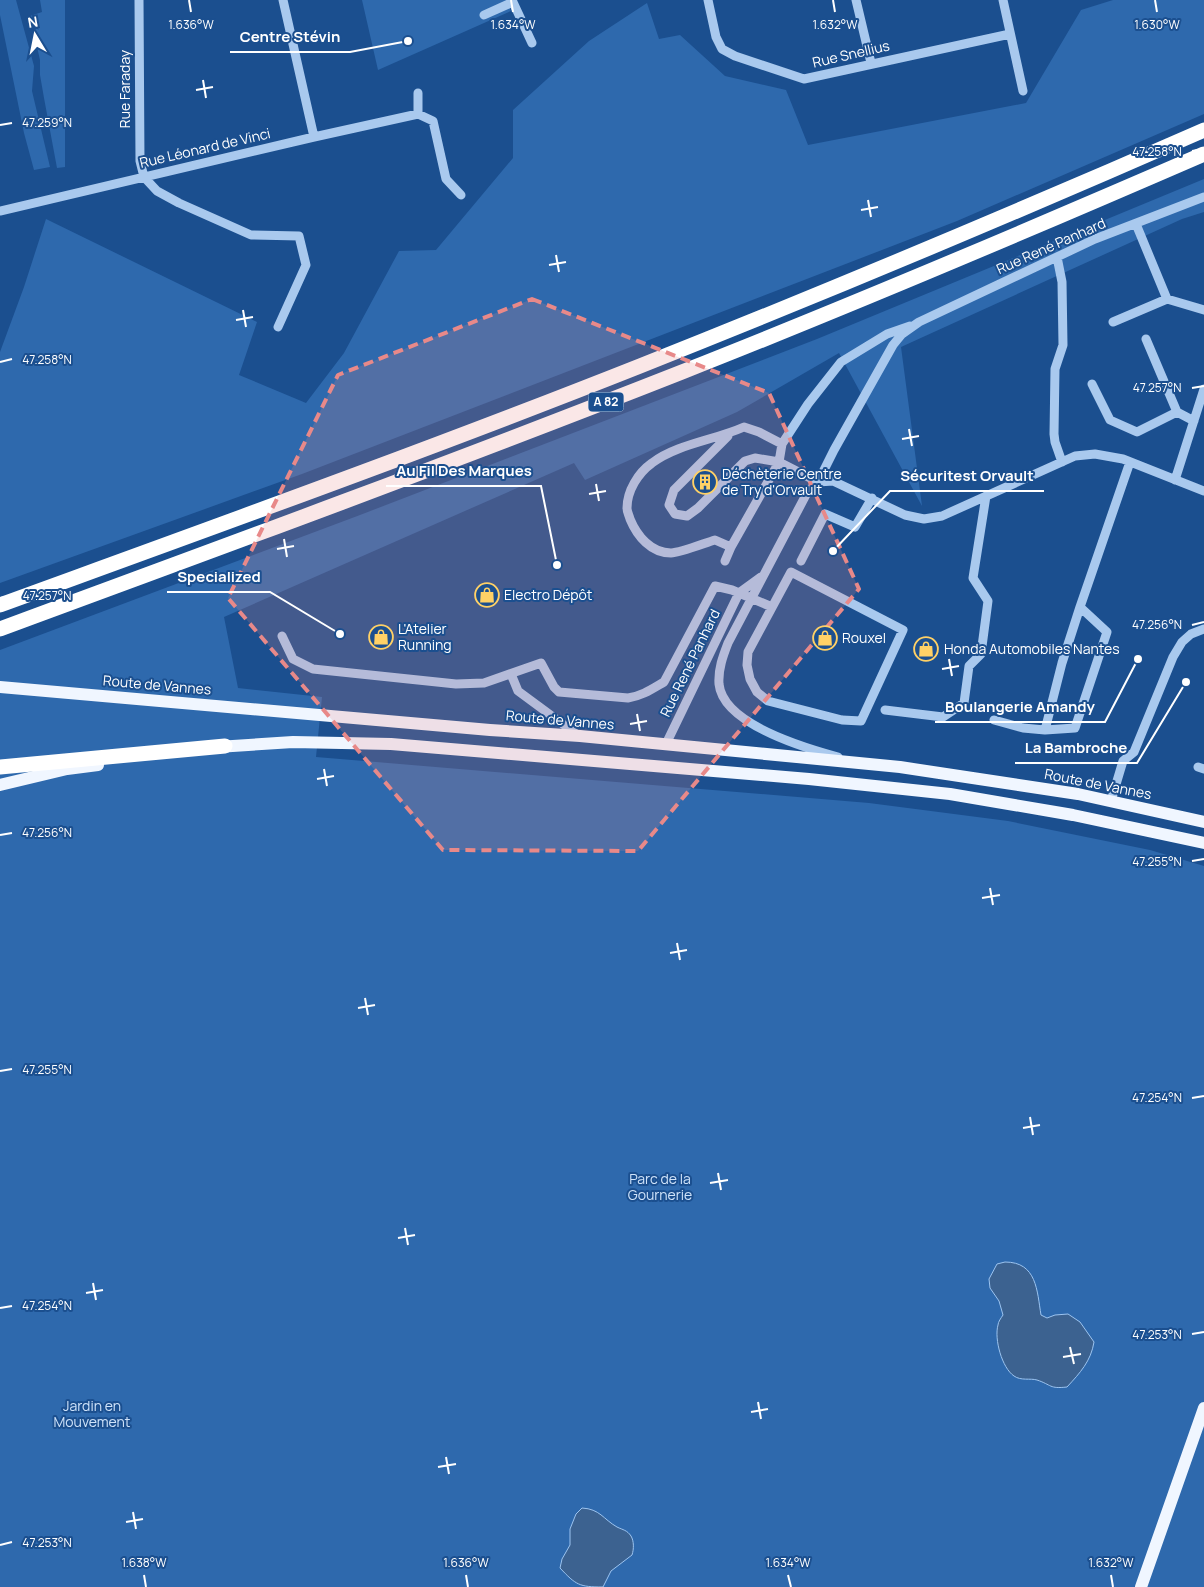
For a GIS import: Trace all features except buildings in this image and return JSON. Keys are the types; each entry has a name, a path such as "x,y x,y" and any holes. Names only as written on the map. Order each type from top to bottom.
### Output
{"highway":[{"name":"A 82","path":"0,605 328,485 631,370 973,230 1204,130"},
{"name":"A 82","path":"0,630 451,462 684,371 994,244 1204,154"},
{"path":"0,766 225,746"}],"main road":[{"name":"Route de Vannes","path":"0,687 490,730 580,736 863,763 953,774 1078,794 1204,822"},
{"path":"0,785 67,769 225,746 293,742 391,744 809,779 950,794 1073,815 1204,843"},
{"path":"1141,1587 1204,1408"}],"street":[{"name":"Rue Faraday","path":"139,0 140,161 144,177"},
{"path":"283,0 314,136"},
{"name":"Rue Snellius","path":"708,0 716,37 722,49 735,56 804,79 1010,34"},
{"path":"856,0 871,64"},
{"path":"1003,0 1023,91"},
{"path":"484,15 513,1 532,43"},
{"path":"418,93 418,114 433,121 446,179 461,195"},
{"name":"Rue Léonard de Vinci","path":"0,211 314,136 418,114"},
{"path":"144,177 157,190 179,203 251,235 299,236 306,265 278,327"},
{"name":"Rue René Panhard","path":"782,444 808,404 841,362 887,334 912,325 1095,239 1204,198"},
{"path":"1136,224 1167,300"},
{"path":"1057,257 1062,282 1063,345 1056,368 1054,434 1062,462"},
{"path":"1113,322 1167,300 1204,310"},
{"name":"Rue René Panhard","path":"863,763 801,746 749,722 732,710 723,697 719,684 720,665 728,643 808,491 818,482 893,345 912,325"},
{"path":"1146,339 1177,412 1194,421"},
{"path":"1092,384 1110,420 1137,432 1177,412"},
{"path":"1175,480 1204,389"},
{"path":"725,562 731,547 779,462 782,444 759,432 744,428 668,453 651,463 638,478 630,492 627,510 634,527 644,543 657,550 672,553 715,540 731,547"},
{"path":"730,434 674,490 669,505 675,514 686,516 698,508 745,461 755,458 779,462 818,482 833,481 905,515 924,519 942,516 1075,456 1096,454 1130,462 1204,491"},
{"path":"1045,730 1062,663 1130,462"},
{"path":"885,710 943,717 964,703 969,666 981,654 988,601 973,578 986,496"},
{"path":"801,561 825,514 855,527 872,498"},
{"path":"791,572 903,630 861,721 842,720 768,702 757,692 750,679 747,665 748,652 772,607 791,572"},
{"path":"736,591 764,576"},
{"path":"282,636 293,659 313,669 456,684 484,683 541,663 559,692 628,698 649,692 664,682 715,586 736,591 772,607"},
{"name":"Rue René Panhard","path":"666,744 736,591"},
{"path":"994,720 1023,728 1045,730 1075,728 1107,632 1080,607"},
{"path":"1111,801 1123,761 1134,752 1173,657 1182,642 1192,634 1204,629"},
{"path":"511,674 518,691 580,736"}],"highlighted area":[{"path":"532,299 769,393 859,589 638,851 443,850 228,598 338,375"}],"green space":[{"path":"0,0 16,0 34,66 32,91 50,167 34,170 24,133 0,15"},
{"path":"40,0 65,0 65,167 57,168 40,75 40,60 30,16 42,12"},
{"path":"362,0 506,0 511,11 378,70"},
{"path":"1113,0 1204,0 1204,114 957,221 302,474 0,583 0,352 46,219 257,322 239,375 306,403 344,353 399,251 436,250 513,158 513,110 589,41 647,3 659,39 680,35 725,76 786,90 808,145 1026,103 1081,10"},
{"name":"Parc de la Gournerie","path":"1204,179 1204,212 1182,219 901,347 922,506 839,353 737,412 585,480 574,463 224,617 238,688 322,697 316,757 869,803 1008,821 1150,850 1204,866 1204,1587 0,1587 0,650 360,515 817,339"}],"shaded area":[{"path":"1005,1262 1016,1263 1029,1272 1034,1280 1041,1315 1047,1318 1068,1314 1080,1322 1094,1342 1088,1361 1067,1387 1054,1387 1037,1380 1017,1378 1006,1367 1000,1353 997,1338 998,1324 1003,1315 999,1301 990,1288 989,1279 997,1264"},
{"path":"582,1508 597,1512 612,1524 628,1532 633,1540 632,1555 611,1571 603,1587 578,1584 560,1568 562,1559 570,1545 570,1529 576,1514"}],"place":[{"name":"Centre Stévin","path":"408,41"},
{"name":"Déchèterie Centre de Try d'Orvault","path":"705,482"},
{"name":"Sécuritest Orvault","path":"833,551"},
{"name":"Au Fil Des Marques","path":"557,565"},
{"name":"Electro Dépôt","path":"487,595"},
{"name":"Specialized","path":"340,634"},
{"name":"L'Atelier Running","path":"381,637"},
{"name":"Rouxel","path":"825,638"},
{"name":"Honda Automobiles Nantes","path":"926,649"},
{"name":"Boulangerie Amandy","path":"1138,659"},
{"name":"La Bambroche","path":"1186,682"}],"park label":[{"name":"Jardin en Mouvement","path":"92,1414"}]}
